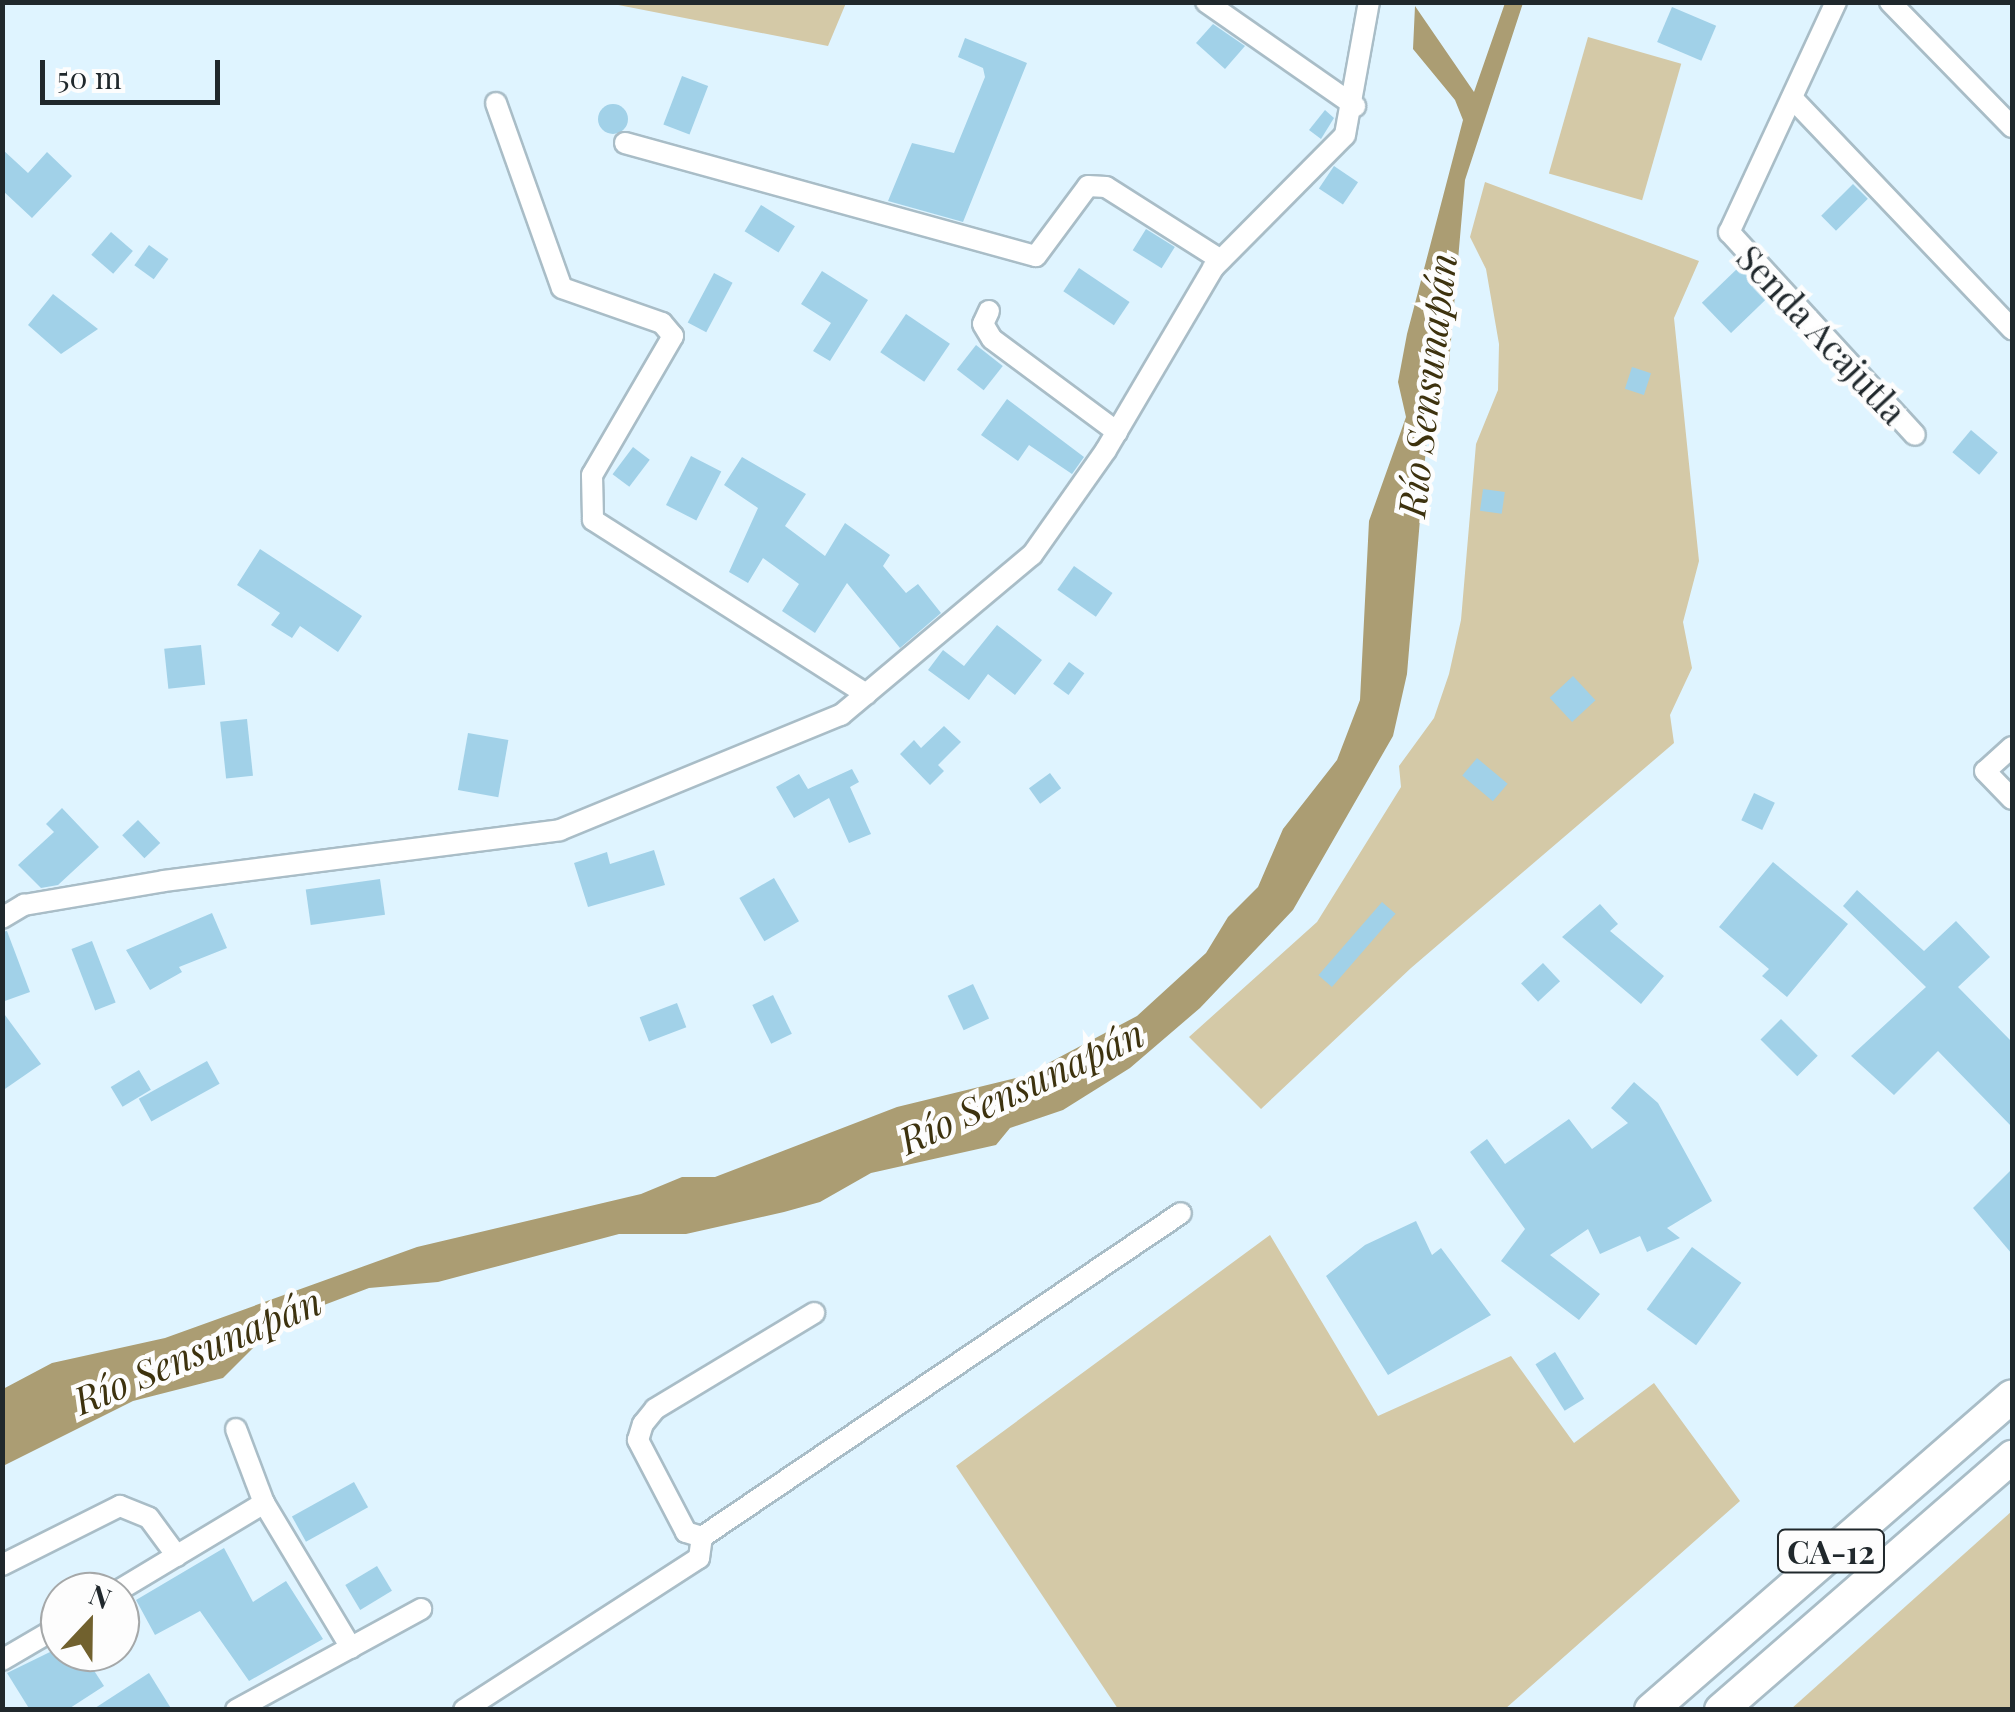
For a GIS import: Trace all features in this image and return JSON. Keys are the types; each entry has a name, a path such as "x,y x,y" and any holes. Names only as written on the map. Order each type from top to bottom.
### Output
{"highway":[{"name":"CA-12","path":"1651,1710 2012,1396"},
{"name":"CA-12","path":"1721,1710 2012,1457"}],"street":[{"path":"1206,2 1356,106"},
{"path":"2,918 24,906 164,882 560,830 742,760 841,715 1032,554 1117,432 1221,260 1345,135 1356,106 1369,2"},
{"path":"1836,2 1793,99 2012,330"},
{"path":"1890,2 2012,127"},
{"name":"Senda Acajutla","path":"1793,99 1729,232 1915,435"},
{"path":"496,103 562,288 662,323 673,336 592,475 593,520 866,694"},
{"path":"625,143 1036,256 1088,186 1106,187 1221,260"},
{"path":"989,311 983,324 992,339 1117,432"},
{"path":"2012,747 1986,771 2012,799"},
{"path":"464,1710 699,1558 702,1537 1182,1213"},
{"path":"702,1537 686,1532 638,1440 642,1424 655,1410 814,1314"},
{"path":"236,1429 264,1504 350,1648"},
{"path":"140,1578 264,1504"},
{"path":"2,1565 120,1506 149,1518 177,1556"},
{"path":"236,1710 421,1609"},
{"path":"2,1660 40,1638"}],"shaded area":[{"path":"846,2 828,46 608,3"},
{"path":"1588,37 1681,64 1642,200 1549,173"},
{"path":"1485,182 1699,261 1674,318 1699,561 1683,622 1692,668 1670,715 1674,743 1411,968 1261,1109 1189,1037 1317,922 1401,787 1399,766 1434,718 1461,620 1476,444 1498,390 1499,344 1486,269 1470,237"},
{"path":"1270,1235 1378,1416 1511,1356 1574,1443 1654,1383 1740,1501 1505,1709 1118,1709 956,1466"},
{"path":"2012,1511 2012,1709 1791,1709"}],"water":[{"name":"Río Sensunapán","path":"1505,3 1523,3 1465,180 1449,363 1428,424 1407,674 1393,736 1293,910 1200,1008 1130,1068 1063,1110 1010,1128 996,1145 871,1173 820,1202 784,1212 686,1234 619,1234 438,1282 369,1288 279,1322 223,1378 133,1401 3,1466 3,1389 52,1363 165,1338 417,1247 641,1194 682,1177 715,1177 897,1107 1024,1076 1137,1016 1206,953 1228,917 1258,887 1283,829 1337,760 1360,700 1369,521 1406,417 1398,382 1407,334 1463,120 1455,100 1413,49 1415,6 1474,92"}],"building":[{"path":"1672,7 1716,26 1701,61 1657,42"},
{"path":"1213,24 1245,46 1225,69 1196,43"},
{"path":"965,38 1027,63 963,222 888,201 912,143 954,153 985,77 983,68 958,57"},
{"path":"682,76 708,86 690,135 663,125"},
{"path":"613,104 624,108 628,119 624,130 613,134 602,130 598,119 602,108"},
{"path":"1325,110 1334,118 1321,139 1309,130"},
{"path":"2,149 28,173 47,152 72,176 32,218 2,190"},
{"path":"1334,166 1358,182 1343,205 1319,188"},
{"path":"1853,184 1868,199 1836,231 1821,216"},
{"path":"761,205 795,226 778,252 745,231"},
{"path":"1146,229 1175,247 1162,268 1133,250"},
{"path":"111,232 133,251 113,274 91,255"},
{"path":"149,245 168,259 154,279 134,265"},
{"path":"1740,266 1769,296 1731,333 1702,303"},
{"path":"1079,268 1130,302 1114,325 1063,291"},
{"path":"822,271 868,300 830,361 813,351 831,323 801,304"},
{"path":"714,273 733,283 706,332 688,322"},
{"path":"53,294 98,329 61,354 28,325"},
{"path":"906,314 950,344 924,382 880,352"},
{"path":"976,345 1003,366 984,390 957,369"},
{"path":"1632,367 1651,373 1644,395 1625,389"},
{"path":"1007,399 1084,457 1072,474 1029,445 1018,461 981,435"},
{"path":"1971,430 1998,452 1979,475 1952,452"},
{"path":"633,447 650,460 629,487 613,474"},
{"path":"691,456 721,471 696,520 666,505"},
{"path":"742,457 806,494 785,526 825,556 845,523 890,555 883,566 906,593 918,584 941,613 900,648 847,583 815,633 782,611 799,584 763,558 748,583 729,572 758,508 724,485"},
{"path":"1483,489 1505,492 1502,514 1480,511"},
{"path":"260,549 362,616 338,652 300,626 292,638 271,625 280,613 237,585"},
{"path":"1074,566 1113,593 1096,617 1057,590"},
{"path":"997,625 1042,660 1015,695 988,674 969,700 928,670 943,650 964,666"},
{"path":"201,645 205,685 168,689 164,649"},
{"path":"1069,662 1084,673 1069,695 1053,684"},
{"path":"1573,676 1596,700 1572,722 1550,698"},
{"path":"247,719 253,776 226,779 220,722"},
{"path":"944,726 961,742 938,765 944,771 930,785 900,754 914,740 921,748"},
{"path":"468,733 508,740 498,797 458,790"},
{"path":"1477,758 1508,784 1493,801 1462,776"},
{"path":"852,769 859,782 850,787 871,834 849,843 829,798 794,818 776,787 799,774 808,789"},
{"path":"1050,773 1061,788 1040,804 1029,788"},
{"path":"1754,793 1775,803 1762,830 1741,820"},
{"path":"62,808 99,847 58,885 41,888 18,865 54,832 46,824"},
{"path":"138,820 160,843 144,858 122,835"},
{"path":"654,850 665,885 588,907 574,863 607,852 610,864"},
{"path":"1773,862 1848,924 1787,997 1762,976 1769,969 1719,927"},
{"path":"774,878 799,921 764,941 739,898"},
{"path":"380,879 385,915 311,925 306,889"},
{"path":"1857,890 1924,951 1956,921 1990,957 1958,987 2012,1042 2012,1127 1938,1051 1894,1095 1851,1056 1926,987 1843,906"},
{"path":"1382,902 1396,914 1332,987 1318,975"},
{"path":"1600,904 1618,924 1610,931 1664,976 1641,1004 1562,937"},
{"path":"212,913 227,948 179,967 182,972 150,990 126,950"},
{"path":"7,931 30,992 2,1002 2,932"},
{"path":"92,941 116,1003 95,1011 71,949"},
{"path":"1543,963 1560,981 1538,1002 1521,983"},
{"path":"973,984 989,1018 964,1030 948,996"},
{"path":"773,995 792,1034 771,1044 752,1005"},
{"path":"677,1003 686,1027 649,1042 640,1017"},
{"path":"2,1011 41,1064 2,1091"},
{"path":"1781,1019 1818,1056 1797,1076 1760,1040"},
{"path":"207,1061 220,1084 151,1122 139,1099"},
{"path":"139,1070 151,1090 123,1107 111,1087"},
{"path":"1634,1082 1658,1103 1712,1201 1667,1228 1680,1238 1647,1252 1640,1236 1600,1254 1588,1229 1550,1255 1600,1294 1579,1320 1501,1261 1525,1229 1470,1152 1487,1139 1505,1164 1569,1119 1592,1149 1628,1123 1611,1108"},
{"path":"2012,1169 2012,1254 1973,1208"},
{"path":"1416,1221 1432,1255 1441,1248 1491,1315 1388,1375 1326,1276 1365,1245"},
{"path":"1692,1247 1741,1283 1696,1345 1647,1309"},
{"path":"1555,1352 1584,1399 1565,1411 1535,1364"},
{"path":"354,1482 368,1507 306,1542 292,1516"},
{"path":"224,1548 253,1602 286,1581 323,1639 249,1681 200,1611 155,1635 140,1607 140,1598"},
{"path":"377,1566 392,1591 360,1610 345,1585"},
{"path":"40,1657 40,1672 95,1672 104,1686 67,1710 30,1710 7,1673"},
{"path":"149,1673 172,1710 92,1710"}]}
